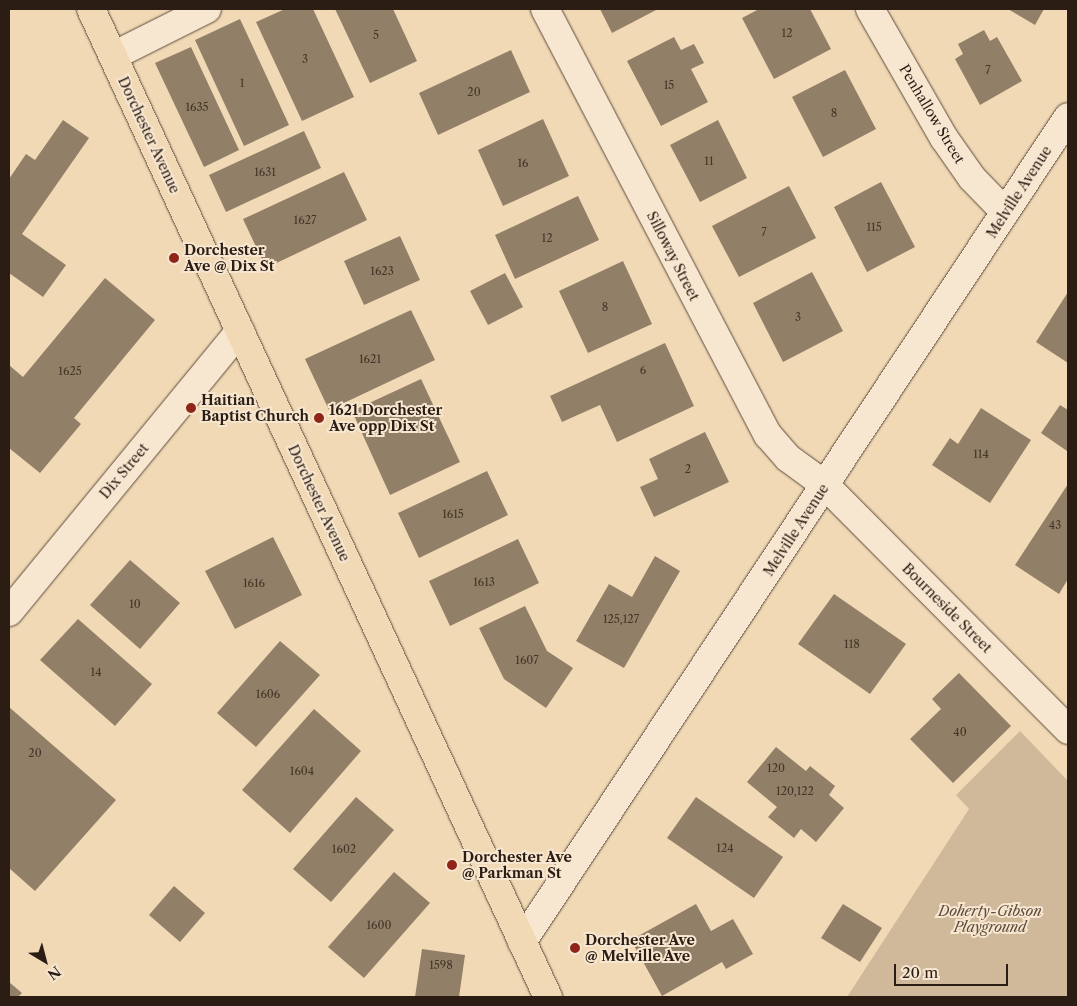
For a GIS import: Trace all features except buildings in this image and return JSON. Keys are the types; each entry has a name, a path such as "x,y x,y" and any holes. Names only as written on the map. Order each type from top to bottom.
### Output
{"main road":[{"name":"Dorchester Avenue","path":"91,9 548,997"}],"street":[{"path":"112,56 207,9"},
{"name":"Silloway Street","path":"545,9 759,421 788,458 825,485"},
{"name":"Penhallow Street","path":"870,9 949,145 972,178 1005,212"},
{"name":"Melville Avenue","path":"522,942 1068,117"},
{"name":"Dix Street","path":"9,612 240,331"},
{"name":"Bourneside Street","path":"825,485 1068,730"}],"green space":[{"name":"Doherty-Gibson Playground","path":"1020,731 1068,781 1068,997 847,997 969,809 956,795"}],"place":[{"name":"Dorchester Ave @ Dix St","path":"174,258"},
{"name":"Haitian Baptist Church","path":"191,408"},
{"name":"1621 Dorchester Ave opp Dix St","path":"319,418"},
{"name":"Dorchester Ave @ Parkman St","path":"452,865"},
{"name":"Dorchester Ave @ Melville Ave","path":"575,948"}]}
